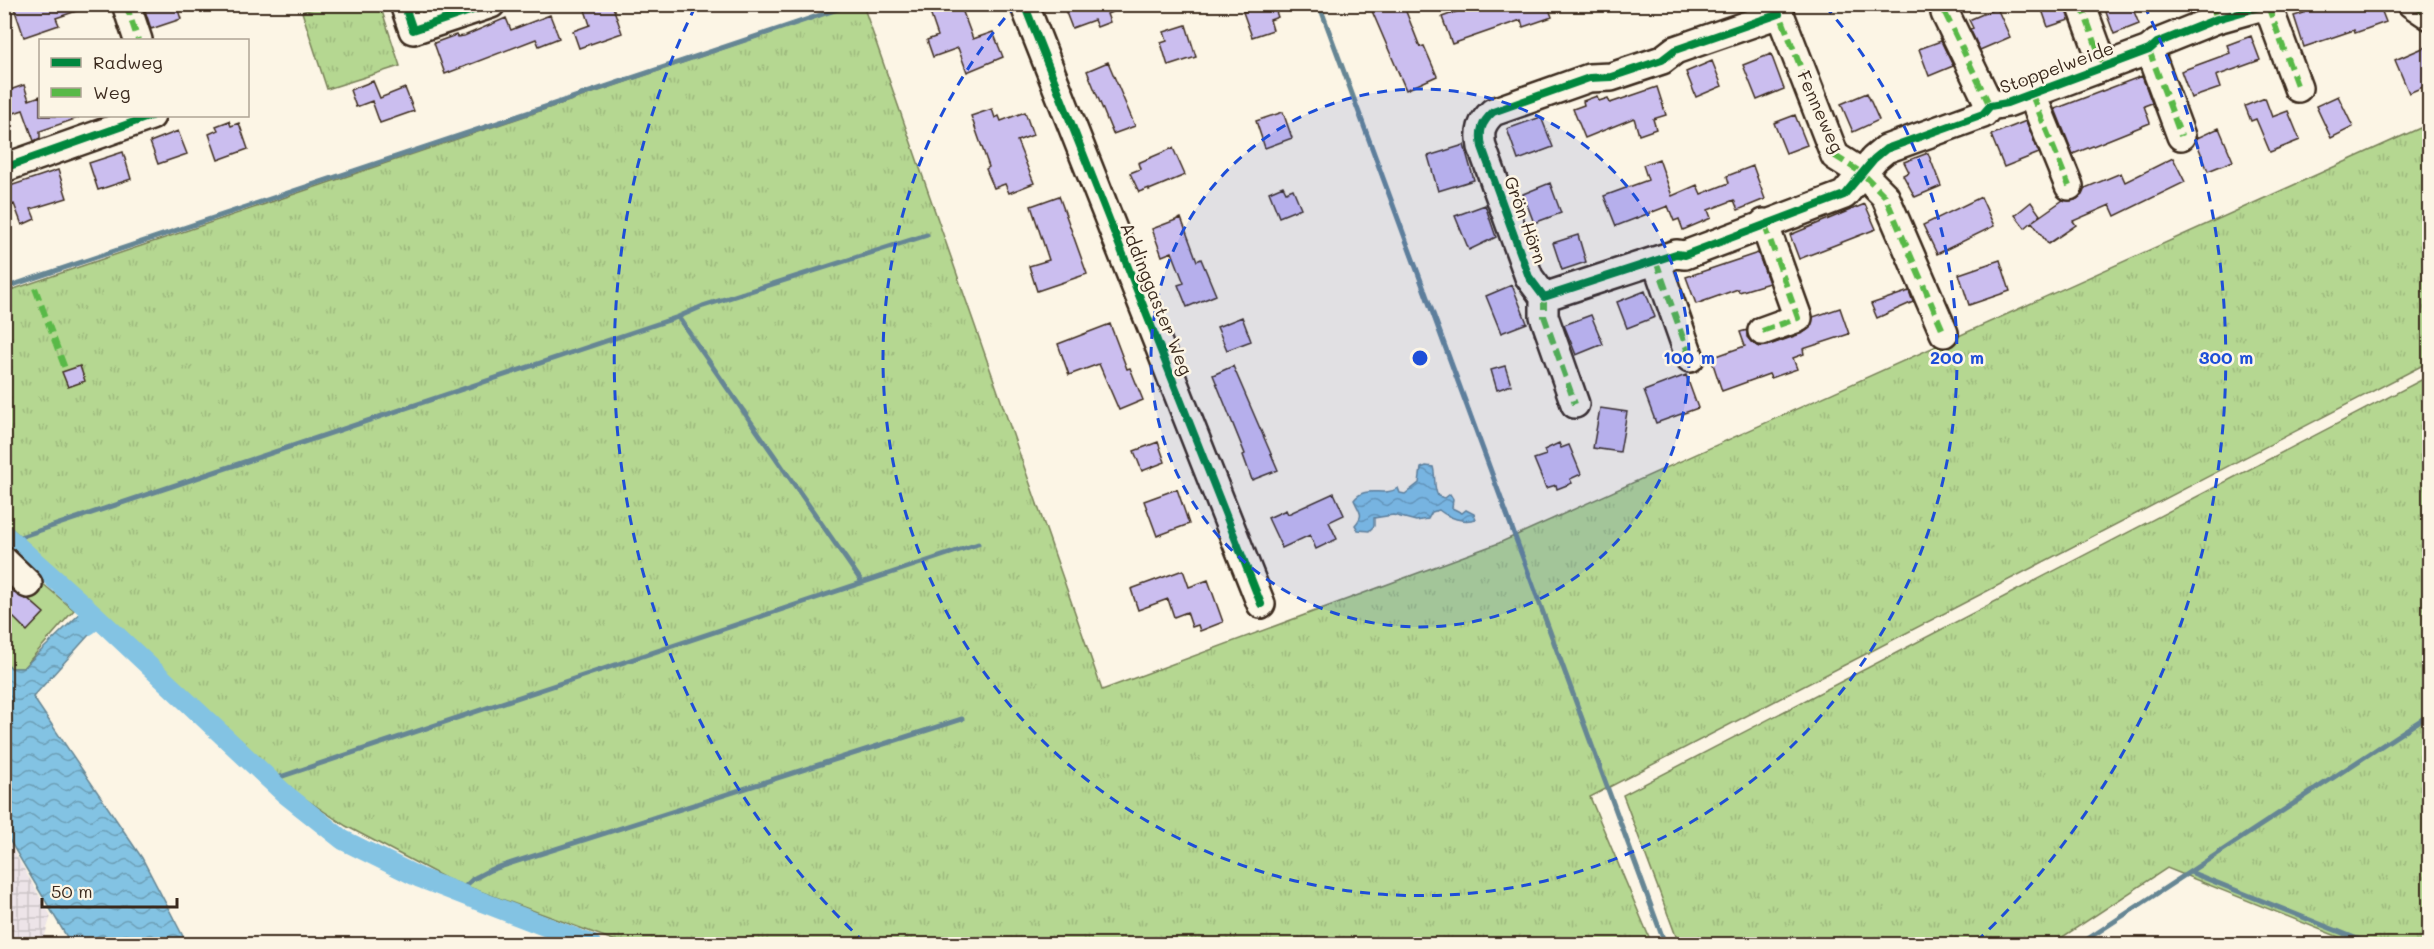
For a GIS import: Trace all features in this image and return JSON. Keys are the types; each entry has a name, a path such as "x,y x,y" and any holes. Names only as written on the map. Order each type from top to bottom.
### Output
{"street":[{"path":"126,4 138,39"},
{"path":"404,4 413,30 491,4"},
{"name":"Addinggaster Weg","path":"1024,4 1261,604"},
{"name":"Stoppelweide","path":"2081,4 2104,67"},
{"path":"2412,4 2430,16"},
{"name":"Stoppelweide","path":"1862,173 1886,149 1983,114 1990,106 2007,104 2149,50 2157,43 2215,12 2269,5 2298,88"},
{"name":"Fenneweg","path":"1778,9 1835,156 1862,173 1885,196 1944,333"},
{"name":"Grön Hörn","path":"1575,404 1544,316 1544,297 1529,278 1482,147 1481,126 1493,112 1589,78 1611,77 1662,60 1675,50 1778,9"},
{"name":"Stoppelweide","path":"1945,13 1990,106"},
{"path":"2149,50 2181,136"},
{"name":"Stoppelweide","path":"2032,94 2069,186"},
{"path":"4,168 148,117"},
{"path":"1544,297 1676,254 1685,255 1744,234 1764,223 1844,195 1862,173"},
{"path":"1762,331 1798,318 1764,223"},
{"path":"1656,261 1690,358"},
{"path":"4,561 28,584"}],"shaded area":[{"path":"5,836 51,916 42,944 5,944"}],"green space":[{"path":"324,5 380,5 400,66 327,89 302,12"},
{"path":"853,5 863,5 1102,690 1499,543 2429,124 2429,362 1590,797 1652,944 624,944 447,879 346,826 286,786 5,522 5,292"},
{"path":"2429,376 2429,944 2356,944 2167,868 2052,944 1679,944 1623,795"},
{"path":"4,551 74,610 23,668 11,668 5,661"}],"water":[{"path":"1433,467 1438,496 1445,498 1450,494 1453,499 1452,508 1462,513 1466,510 1474,514 1476,519 1456,519 1439,510 1432,512 1428,519 1416,521 1393,515 1374,518 1374,526 1369,531 1358,530 1355,525 1360,518 1360,513 1354,500 1359,495 1392,491 1398,488 1400,493 1405,494 1419,483 1421,468"},
{"path":"92,602 106,616 33,697 142,858 187,944 71,944 5,833 5,661 11,668 23,668"}],"building":[{"path":"24,4 87,4 88,7 56,18 59,25 24,37 14,8"},
{"path":"143,4 176,4 181,19 151,29"},
{"path":"583,4 612,4 622,33 579,48 573,31 590,25"},
{"path":"927,4 960,4 973,39 993,32 1003,57 967,72 958,48 933,57 927,40 938,36"},
{"path":"1079,4 1130,5 1107,14 1110,22 1097,27 1094,20 1072,28 1065,10"},
{"path":"1264,4 1273,4 1278,17 1270,20 1273,30 1252,37 1243,12"},
{"path":"1369,4 1403,4 1420,47 1424,46 1437,76 1406,90"},
{"path":"1478,4 1557,4 1558,6 1549,9 1552,17 1523,27 1521,20 1452,44 1442,17"},
{"path":"2040,4 2064,4 2069,20 2048,27"},
{"path":"2103,4 2131,4 2139,24 2114,34"},
{"path":"2311,4 2379,4 2386,22 2304,47 2294,16 2304,13 2302,8"},
{"path":"1997,8 2010,37 1980,50 1970,29 1973,28 1969,20"},
{"path":"550,15 559,38 539,46 536,39 445,74 434,43 456,35 457,37 464,36 506,18 511,30"},
{"path":"1186,25 1196,57 1168,66 1161,43 1167,41 1164,32"},
{"path":"2251,36 2260,60 2216,76 2220,88 2191,98 2181,71 2230,53 2227,45"},
{"path":"1941,41 1953,66 1929,76 1919,49"},
{"path":"2430,45 2430,84 2409,93 2395,60"},
{"path":"1771,54 1784,89 1757,100 1743,65"},
{"path":"1712,61 1722,86 1696,97 1686,72"},
{"path":"1108,62 1135,126 1113,134 1087,71"},
{"path":"2142,76 2152,103 2144,106 2150,123 2073,154 2055,109"},
{"path":"373,81 380,98 405,88 414,111 380,123 372,101 356,107 350,90"},
{"path":"24,85 29,100 39,96 39,117 78,118 40,131 40,138 34,141 23,110 11,114 4,92"},
{"path":"1657,87 1666,115 1653,119 1656,129 1639,135 1634,118 1585,138 1573,109 1584,105 1583,101 1597,96 1599,101 1608,98 1610,103"},
{"path":"1867,93 1879,120 1853,132 1841,104"},
{"path":"2338,96 2353,127 2331,138 2316,106"},
{"path":"2265,98 2272,117 2288,111 2300,140 2270,152 2256,119 2251,121 2245,106"},
{"path":"992,109 995,118 999,116 1001,121 1025,112 1033,135 1017,141 1034,183 1009,193 1005,184 994,188 986,169 989,167 971,116"},
{"path":"1283,112 1292,138 1265,148 1256,121"},
{"path":"1795,115 1807,145 1786,153 1774,123"},
{"path":"1541,117 1553,147 1518,160 1507,129"},
{"path":"229,121 231,126 239,123 248,149 218,160 209,134 218,130 216,126"},
{"path":"2026,121 2039,153 2004,167 1991,135"},
{"path":"2219,128 2233,161 2208,171 2196,141 2197,138"},
{"path":"178,131 187,154 158,164 150,142"},
{"path":"1464,145 1474,180 1438,191 1428,156"},
{"path":"1173,148 1185,175 1139,192 1130,173 1140,169 1138,163"},
{"path":"123,152 131,179 98,190 89,163"},
{"path":"1928,153 1941,186 1915,197 1903,175 1909,172 1904,162"},
{"path":"2173,158 2185,182 2115,216 2110,205 2073,221 2076,225 2048,244 2032,222 2025,228 2015,215 2031,202 2040,215 2033,221 2063,200 2075,200 2082,195 2085,188 2121,173 2125,182"},
{"path":"1659,159 1672,196 1697,185 1701,194 1729,183 1727,176 1753,166 1765,199 1738,210 1734,200 1708,210 1711,218 1683,230 1679,219 1674,221 1668,206 1616,226 1604,196 1648,180 1643,165"},
{"path":"58,170 67,198 31,209 35,219 22,225 14,204 4,208 4,188"},
{"path":"1550,183 1561,213 1534,223 1523,194"},
{"path":"1283,186 1286,192 1293,189 1301,208 1279,217 1269,192"},
{"path":"1059,196 1087,274 1037,291 1029,266 1049,260 1031,206"},
{"path":"1981,197 1994,226 1937,254 1923,225"},
{"path":"1865,204 1876,229 1799,259 1790,235"},
{"path":"1485,205 1496,237 1469,250 1455,216"},
{"path":"1181,218 1197,261 1201,259 1216,295 1187,307 1178,285 1184,283 1172,252 1162,256 1152,229"},
{"path":"1578,235 1586,262 1562,270 1553,243"},
{"path":"1758,253 1769,283 1739,292 1738,289 1696,304 1686,277"},
{"path":"2000,260 2010,291 1969,305 1959,274"},
{"path":"1512,285 1527,323 1501,333 1486,296"},
{"path":"1645,291 1655,317 1627,328 1617,302"},
{"path":"1909,291 1913,302 1877,318 1871,304"},
{"path":"1840,308 1849,334 1803,349 1804,354 1793,358 1797,369 1771,378 1769,374 1722,391 1711,358 1745,346 1740,332 1747,330 1747,337 1752,343 1760,347 1767,346 1803,333 1810,328 1813,317"},
{"path":"1591,315 1603,344 1576,355 1564,325"},
{"path":"1242,317 1251,341 1227,350 1217,327"},
{"path":"1110,324 1127,369 1130,368 1143,400 1119,410 1099,364 1069,375 1058,344"},
{"path":"80,366 85,381 68,387 62,372"},
{"path":"1233,366 1278,470 1252,480 1243,455 1245,454 1213,375"},
{"path":"1505,366 1511,385 1497,390 1491,370"},
{"path":"1686,375 1698,408 1656,423 1644,391"},
{"path":"1600,408 1627,412 1620,452 1593,448"},
{"path":"1158,442 1165,462 1142,471 1134,451"},
{"path":"1559,443 1561,448 1569,445 1581,474 1570,479 1572,483 1557,489 1556,485 1546,488 1534,459 1546,455 1544,450"},
{"path":"1177,489 1189,524 1157,536 1144,501"},
{"path":"1334,493 1344,515 1329,522 1337,539 1316,549 1310,535 1282,548 1268,518 1286,510 1288,514"},
{"path":"1183,570 1189,587 1208,580 1223,622 1200,631 1198,625 1192,627 1187,612 1174,617 1168,599 1138,610 1131,589"},
{"path":"4,583 44,613 27,631 4,608"}],"waterway":[{"path":"4,288 853,4"},
{"path":"1319,4 1665,944"},
{"path":"678,317 703,306 927,235"},
{"path":"11,540 678,317 862,582"},
{"path":"4,534 97,617 88,625"},
{"path":"271,780 978,544"},
{"path":"97,617 285,794 343,840 420,878 591,944"},
{"path":"2080,944 2430,714"},
{"path":"458,893 473,879 490,870 962,719"},
{"path":"2190,872 2370,944"}],"marked path":[{"path":"126,4 138,39"},
{"path":"1776,4 1835,156 1862,173 1885,196 1944,333"},
{"path":"2081,4 2104,67"},
{"path":"2212,4 2217,19"},
{"path":"2412,4 2430,16"},
{"path":"2268,6 2298,88"},
{"path":"1945,13 1990,106"},
{"path":"2149,50 2181,136"},
{"path":"2032,95 2069,186"},
{"path":"1762,331 1798,318 1764,223"},
{"path":"1656,261 1690,358"},
{"path":"35,288 66,371"},
{"path":"1544,297 1544,316 1575,404"}],"cycle path":[{"path":"404,4 413,30 491,4"},
{"path":"1024,4 1261,604"},
{"path":"1779,14 1675,50 1662,60 1611,77 1589,78 1493,112 1489,116 1482,128 1482,147 1529,277 1544,297 1676,254 1685,255 1844,195 1874,159 1886,149 1983,114 1990,106 2007,103 2149,50 2157,43 2217,19 2270,4"},
{"path":"4,168 148,117"}]}
